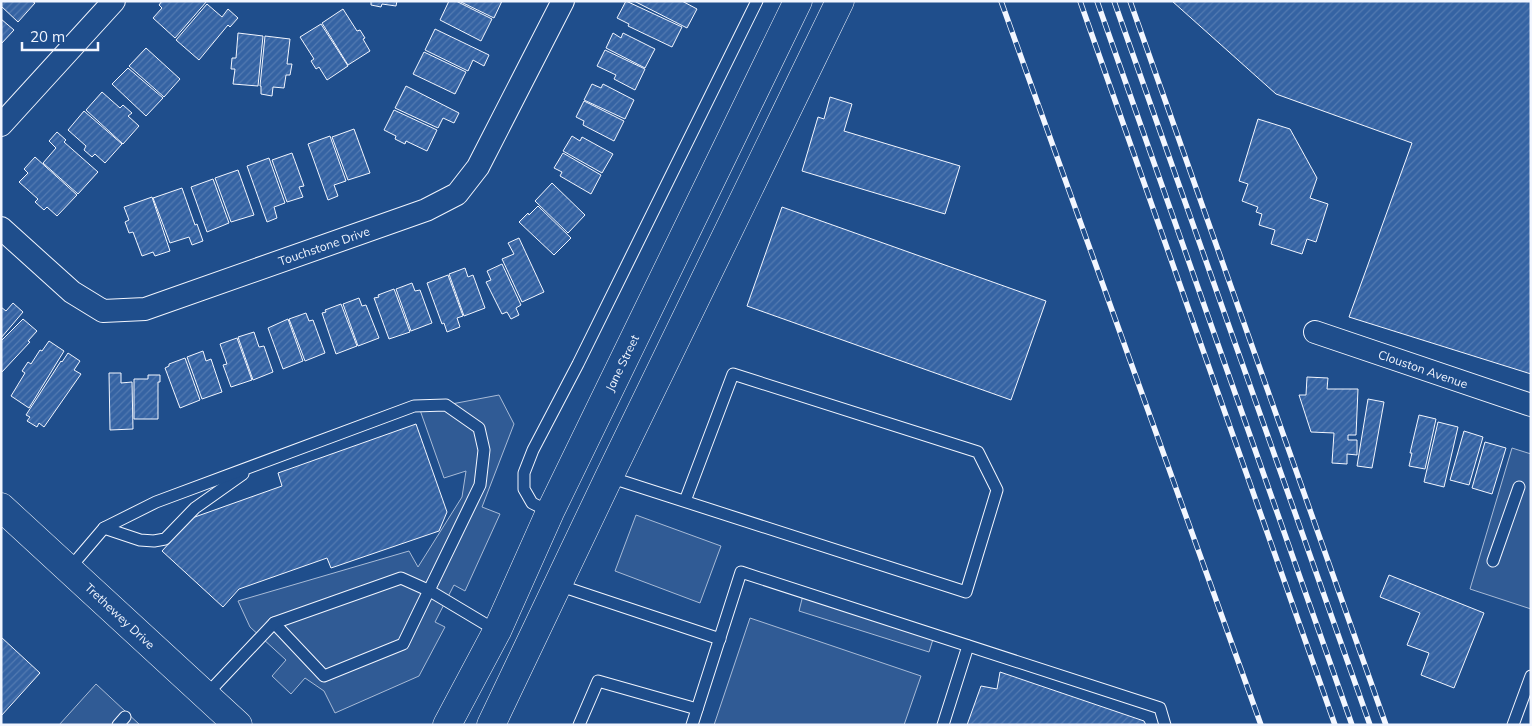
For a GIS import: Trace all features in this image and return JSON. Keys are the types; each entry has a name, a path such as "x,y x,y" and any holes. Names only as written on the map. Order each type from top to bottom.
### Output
{"main road":[{"name":"Jane Street","path":"447,725 497,632 550,512 798,1"},
{"path":"491,725 840,1"},
{"name":"Trethewey Drive","path":"1,507 234,723"}],"street":[{"path":"1,125 114,1"},
{"name":"Touchstone Drive","path":"1,228 72,292 103,310 110,311 145,309 426,210 457,194 478,167 563,1"},
{"name":"Clouston Avenue","path":"1314,332 1531,405"}],"lane":[{"path":"550,512 532,503 524,489 524,473 533,450 578,364 757,1"},
{"path":"609,477 966,592 997,490 978,452 733,374 685,501"},
{"path":"69,569 104,528 156,502 414,406 446,405 479,428 484,450 480,485 403,644 324,676 274,623"},
{"path":"104,528 140,540 154,541 165,538 196,508 257,464"},
{"path":"1493,562 1519,486"},
{"path":"692,725 741,572 1160,708 1165,725"},
{"path":"206,695 274,623 401,578 430,591 497,632"},
{"path":"558,585 720,639"},
{"path":"943,725 968,646"},
{"path":"1513,725 1531,676"},
{"path":"579,725 598,681 697,709"}],"shaded area":[{"path":"499,395 514,424 482,507 500,514 465,591 454,585 435,622 445,627 419,676 335,713 324,691 305,678 291,694 272,676 286,660 250,627 238,601 409,551 418,567 462,497 466,471 444,478 420,410"},
{"path":"1512,448 1531,454 1531,609 1470,589"},
{"path":"636,515 721,546 700,603 615,571"},
{"path":"803,595 934,636 929,652 799,611"},
{"path":"750,618 921,676 904,725 714,725"},
{"path":"96,684 140,725 59,725"}],"building":[{"path":"1,1 32,1 35,3 18,22 1,6"},
{"path":"162,1 207,1 175,38 153,18 162,8 159,5"},
{"path":"371,1 397,1 396,6 382,4 381,7 371,5"},
{"path":"449,1 456,1 492,19 481,41 440,20"},
{"path":"459,1 502,1 494,18"},
{"path":"626,1 682,27 672,47 628,26 629,24 617,18"},
{"path":"634,1 682,1 697,9 687,28"},
{"path":"1172,1 1531,1 1531,374 1349,317 1412,143 1276,94"},
{"path":"207,4 222,17 228,9 238,18 230,27 228,25 199,60 176,40"},
{"path":"343,9 357,31 360,30 370,51 348,65 322,23"},
{"path":"1,19 14,30 1,44"},
{"path":"321,24 348,66 327,80 319,67 316,69 311,61 314,59 300,37"},
{"path":"435,29 489,55 484,66 473,60 468,71 425,50"},
{"path":"238,33 263,36 258,86 233,84 235,69 231,69 232,58 236,58"},
{"path":"613,33 621,38 623,33 655,49 645,68 606,48"},
{"path":"265,36 290,39 287,64 292,64 290,75 286,75 284,88 273,87 272,96 261,94 260,86"},
{"path":"146,48 180,79 164,97 129,66"},
{"path":"605,50 645,69 635,90 614,79 616,75 597,66"},
{"path":"424,52 466,72 455,94 413,74"},
{"path":"128,68 163,98 146,116 112,84"},
{"path":"592,84 601,88 603,84 634,100 625,119 584,100"},
{"path":"406,86 459,113 454,123 443,118 438,128 395,108"},
{"path":"102,92 120,108 123,105 132,113 128,116 139,126 123,144 86,110"},
{"path":"830,97 852,104 844,131 960,166 945,214 802,171 818,117 824,119"},
{"path":"584,101 624,121 614,141 583,125 584,121 576,117"},
{"path":"394,110 437,130 427,151 406,141 405,144 395,139 396,136 384,130"},
{"path":"84,111 122,144 105,163 95,154 92,157 84,150 86,146 68,130"},
{"path":"1258,119 1290,129 1317,178 1310,198 1328,204 1316,242 1307,239 1302,254 1271,244 1275,230 1259,225 1262,214 1256,212 1258,207 1242,201 1248,184 1239,181"},
{"path":"354,129 370,173 348,180 332,137"},
{"path":"57,132 66,140 64,142 98,172 78,194 43,163 56,148 49,141"},
{"path":"330,136 346,181 334,185 338,196 328,200 308,144"},
{"path":"572,136 580,141 582,137 613,154 602,173 563,151"},
{"path":"292,153 304,186 299,187 303,197 287,202 272,160"},
{"path":"563,153 601,175 591,194 560,176 562,172 554,168"},
{"path":"35,157 77,195 57,216 47,207 44,210 35,202 38,199 19,182 28,173 24,169"},
{"path":"269,158 285,203 274,207 277,218 267,222 247,166"},
{"path":"238,170 254,215 231,222 215,178"},
{"path":"213,179 229,223 207,232 191,187"},
{"path":"552,183 585,215 568,233 535,201"},
{"path":"182,188 195,225 197,224 203,241 192,245 189,237 170,243 153,198"},
{"path":"152,197 170,251 155,256 153,252 142,256 133,232 129,233 125,222 129,220 124,207"},
{"path":"538,206 571,238 554,255 519,222"},
{"path":"782,207 1046,301 1011,400 747,306"},
{"path":"519,238 544,292 522,302 502,259 514,254 508,243"},
{"path":"502,264 521,305 516,308 519,315 511,319 507,312 502,314 486,282 491,280 487,271"},
{"path":"465,268 468,277 473,275 485,308 464,316 449,274"},
{"path":"448,275 463,316 457,318 460,327 447,332 444,323 442,324 427,283"},
{"path":"412,283 415,291 420,290 432,323 411,331 396,289"},
{"path":"394,289 410,332 389,339 374,298"},
{"path":"359,298 362,306 366,305 379,338 358,346 343,304"},
{"path":"13,303 23,312 1,338 1,307 6,311"},
{"path":"341,304 357,346 336,354 322,313"},
{"path":"306,313 309,321 313,320 325,353 305,361 289,319"},
{"path":"23,319 37,331 28,341 30,342 1,373 1,341"},
{"path":"288,319 303,361 283,369 268,328"},
{"path":"254,332 259,347 264,346 273,372 253,380 238,337"},
{"path":"237,338 252,380 231,387 223,365 227,364 220,344"},
{"path":"49,341 64,351 29,408 11,396 25,373 22,371 28,362 31,364 40,350 42,351"},
{"path":"203,351 206,361 211,359 222,392 202,399 187,357"},
{"path":"68,353 80,361 74,370 81,374 44,427 39,423 37,427 27,421 30,417 26,415"},
{"path":"185,358 200,400 180,408 165,368 169,364"},
{"path":"109,373 121,373 121,383 132,382 133,429 110,430"},
{"path":"148,375 160,375 160,382 158,382 158,419 134,419 134,379 148,379"},
{"path":"1307,377 1328,378 1327,389 1358,389 1356,435 1348,435 1348,440 1357,440 1357,455 1347,454 1347,464 1332,463 1334,433 1311,432 1299,395 1306,395"},
{"path":"1368,399 1384,402 1372,468 1357,466"},
{"path":"1419,415 1436,419 1425,469 1409,466 1412,453 1410,453"},
{"path":"1438,422 1458,427 1444,487 1424,482"},
{"path":"416,424 447,512 439,531 331,568 327,558 239,589 223,607 162,551 192,518 282,486 278,473"},
{"path":"1464,431 1483,437 1469,485 1450,480"},
{"path":"1485,442 1506,448 1492,494 1472,488"},
{"path":"1389,575 1484,613 1454,688 1421,675 1429,653 1407,645 1420,613 1380,597"},
{"path":"1,637 40,673 1,716"},
{"path":"1000,672 1144,721 1146,725 967,725 981,686 997,689"}],"railway":[{"path":"1001,1 1261,725"},
{"path":"1080,1 1335,725"},
{"path":"1097,1 1352,725"},
{"path":"1114,1 1370,725"},
{"path":"1130,1 1386,725"}]}
